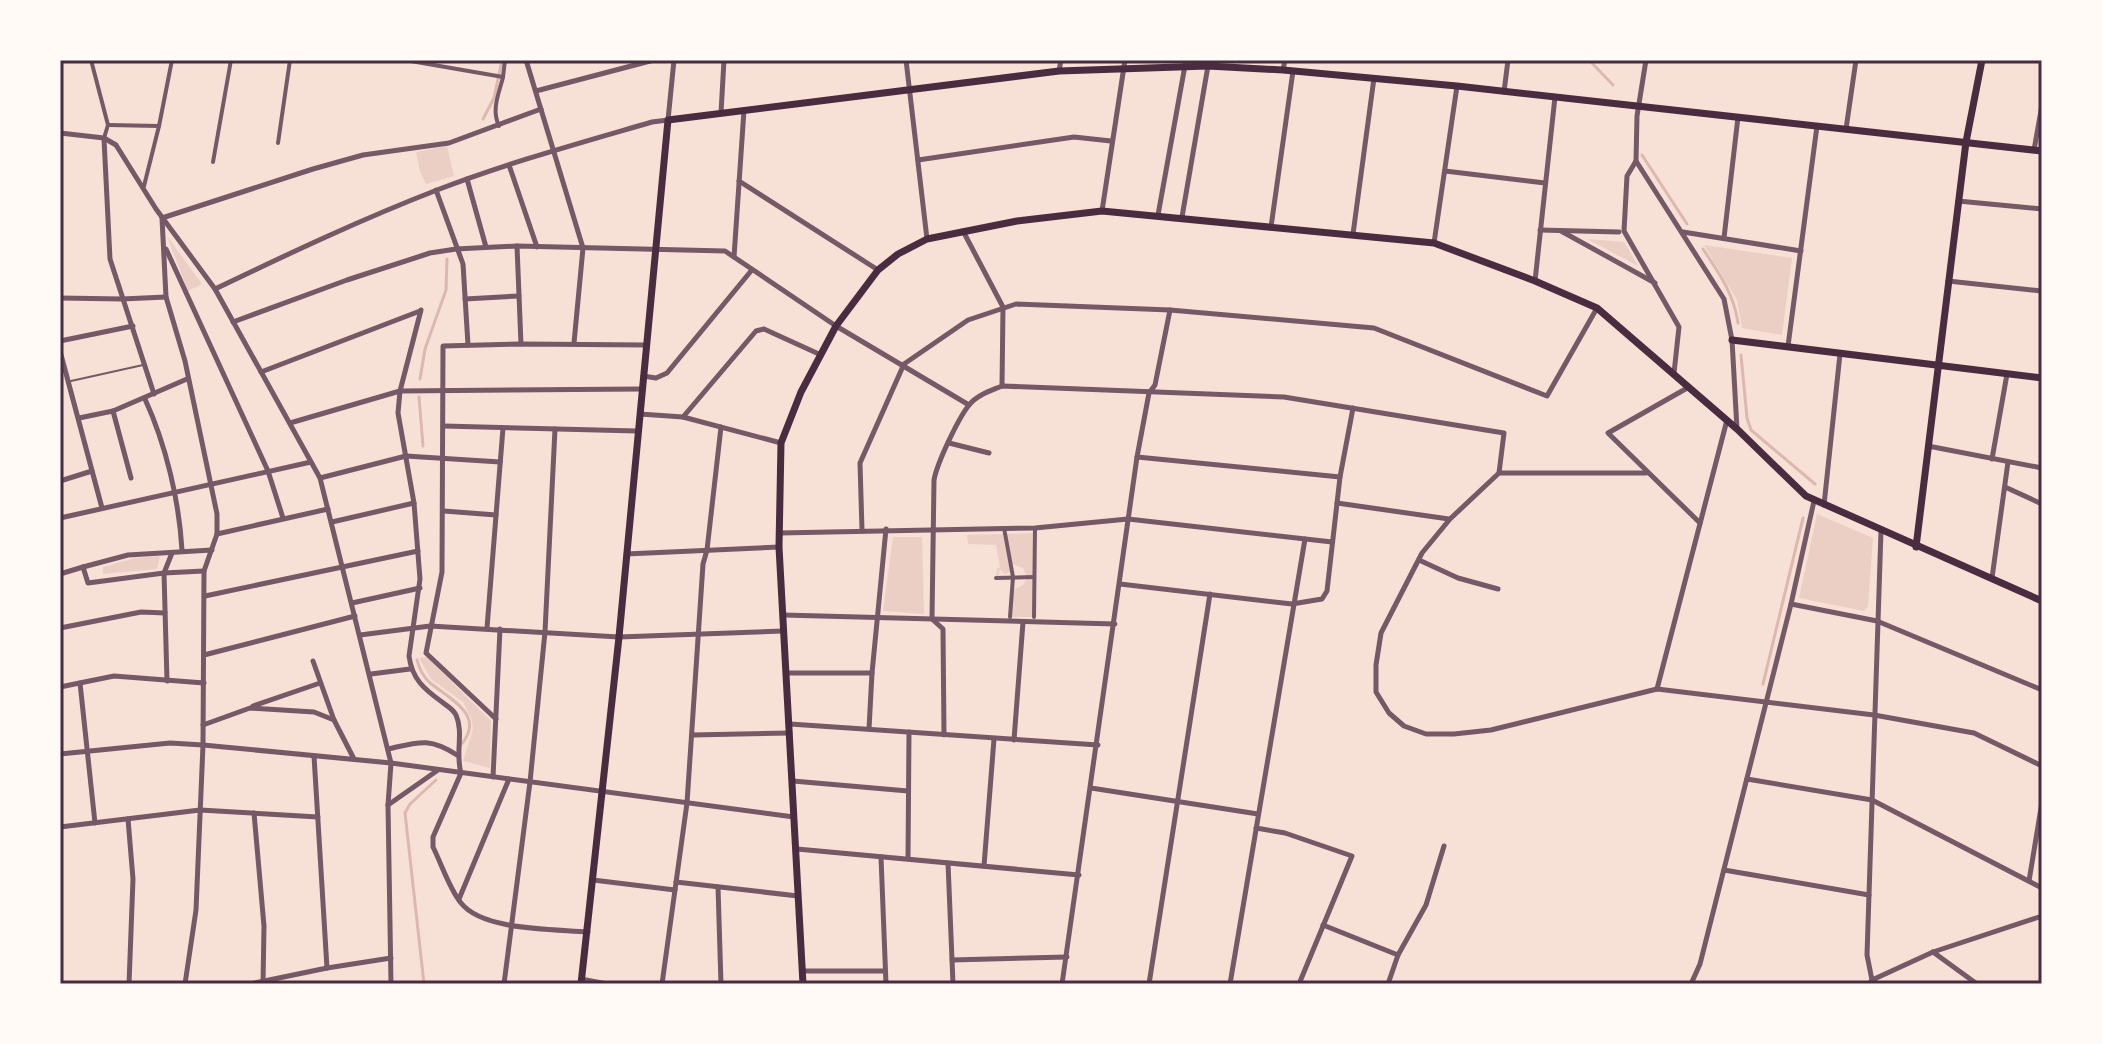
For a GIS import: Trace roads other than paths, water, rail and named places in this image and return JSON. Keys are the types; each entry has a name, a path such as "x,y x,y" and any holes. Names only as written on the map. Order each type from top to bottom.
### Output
{"main road":[{"path":"1916,547 1958,201 1982,60"},
{"path":"581,981 619,637 668,120 1124,64 1208,63 1457,86 2038,150"},
{"path":"803,984 779,547 781,443 801,392 836,326 878,270 898,254 927,239 1017,221 1102,211 1434,243 1597,308 1690,387 1814,501 2042,601"},
{"path":"1732,340 2042,378"}],"street":[{"path":"91,60 108,125 104,138 110,259 154,394"},
{"path":"144,186 172,60"},
{"path":"213,162 231,60"},
{"path":"278,143 290,60"},
{"path":"405,60 500,77"},
{"path":"457,69 459,60"},
{"path":"499,126 494,116 505,60"},
{"path":"526,60 583,248 574,343"},
{"path":"536,91 654,60"},
{"path":"215,289 436,190 553,151 668,120 674,60"},
{"path":"721,113 724,60"},
{"path":"906,60 927,239"},
{"path":"1059,71 1061,60"},
{"path":"1283,70 1285,60"},
{"path":"1504,92 1508,60"},
{"path":"1646,60 1639,106 1636,161 1627,176 1624,231 1679,327 1674,373"},
{"path":"1846,129 1856,60"},
{"path":"1971,60 1982,60"},
{"path":"1158,215 1185,63"},
{"path":"1182,217 1208,63"},
{"path":"1102,211 1124,64"},
{"path":"1271,227 1293,71"},
{"path":"1353,234 1374,78"},
{"path":"1434,243 1457,86"},
{"path":"1535,281 1555,97"},
{"path":"2038,150 2042,105"},
{"path":"162,218 363,155 449,143 541,109"},
{"path":"734,258 744,110"},
{"path":"1724,238 1738,117"},
{"path":"108,125 159,126"},
{"path":"1788,347 1817,126"},
{"path":"60,133 104,138 116,145 162,218 215,289 320,478 391,763 388,805 391,984"},
{"path":"918,160 1074,137 1111,141"},
{"path":"1636,161 1724,299 1732,340 1737,429"},
{"path":"509,165 537,247"},
{"path":"1445,171 1545,183"},
{"path":"467,179 486,247"},
{"path":"739,181 878,270"},
{"path":"436,190 463,264 468,345"},
{"path":"1958,201 2042,209"},
{"path":"162,218 166,297 185,361 217,514 217,534 204,571 203,745 196,910 185,984"},
{"path":"1540,230 1619,232"},
{"path":"963,231 1003,307 1002,386"},
{"path":"1561,231 1655,283"},
{"path":"1682,232 1801,251"},
{"path":"164,245 268,471 283,518"},
{"path":"517,246 521,344"},
{"path":"233,322 361,275 430,253 456,249 517,246 725,251 836,326 969,405"},
{"path":"643,376 656,378 667,373 751,271"},
{"path":"1948,281 2042,291"},
{"path":"465,299 519,296"},
{"path":"60,298 166,297"},
{"path":"862,530 860,463 904,364 968,320 1003,307 1016,304 1170,310 1374,328 1547,396 1597,308"},
{"path":"261,372 421,310 400,391 398,413 414,503 420,588 409,642 410,669 418,684 455,711 460,728 458,756 461,773 433,837 433,847 461,904 480,917 513,926 588,932"},
{"path":"1062,984 1137,457 1170,310"},
{"path":"60,341 133,326"},
{"path":"683,417 756,331 764,329 821,355"},
{"path":"496,719 426,653 442,572 443,346 646,345"},
{"path":"60,351 102,508"},
{"path":"1824,506 1840,354"},
{"path":"1992,459 2007,374"},
{"path":"79,418 113,411 187,379"},
{"path":"944,735 943,629 932,619 936,467 969,405 981,395 1002,386 1284,397 1504,433 1499,473 1450,519 1419,560 1381,633 1376,692 1389,713 1404,726 1426,734 1491,730 1657,689 1874,715 1974,733 2042,766"},
{"path":"1690,387 1608,433 1700,523"},
{"path":"290,423 400,391 641,389"},
{"path":"145,399 156,424 174,492 182,550"},
{"path":"1120,584 1292,604 1322,599 1327,591 1340,477 1353,408"},
{"path":"113,411 131,478"},
{"path":"639,414 683,417 781,443"},
{"path":"1657,689 1727,420"},
{"path":"444,426 637,431"},
{"path":"662,984 687,803 703,564 721,427"},
{"path":"487,628 503,428"},
{"path":"504,984 530,782 545,632 555,429"},
{"path":"949,443 989,453"},
{"path":"1928,446 2042,468"},
{"path":"320,478 406,456 500,462"},
{"path":"1137,457 1340,477"},
{"path":"60,518 311,462"},
{"path":"1991,579 2008,462"},
{"path":"60,481 92,471"},
{"path":"1499,473 1646,473"},
{"path":"2005,487 2042,504"},
{"path":"1691,984 1700,964 1724,870 1814,501"},
{"path":"332,522 414,503"},
{"path":"1337,503 1450,519"},
{"path":"217,534 328,509"},
{"path":"444,511 496,515"},
{"path":"780,533 1035,528 1128,519 1332,542"},
{"path":"1004,528 1013,577 1010,617"},
{"path":"1034,617 1035,528"},
{"path":"869,729 886,529"},
{"path":"1881,531 1867,955 1873,983 1933,952 2042,916"},
{"path":"1230,984 1305,539"},
{"path":"626,554 779,547"},
{"path":"60,574 128,555 212,550"},
{"path":"205,596 418,551"},
{"path":"167,681 164,573 172,553"},
{"path":"1419,560 1449,575 1498,589"},
{"path":"83,567 88,583 204,571"},
{"path":"996,578 1034,577"},
{"path":"352,603 420,588"},
{"path":"1149,984 1210,594"},
{"path":"1791,604 1877,621 2042,690"},
{"path":"60,628 141,612 165,613"},
{"path":"783,615 1115,624"},
{"path":"204,655 355,616"},
{"path":"1014,740 1023,622"},
{"path":"360,635 430,626 619,637 784,631"},
{"path":"493,777 500,629"},
{"path":"313,661 334,720 354,760"},
{"path":"371,674 410,669"},
{"path":"787,673 872,673"},
{"path":"60,687 114,676 204,683"},
{"path":"80,683 95,823"},
{"path":"203,725 320,683"},
{"path":"250,708 314,712 334,720"},
{"path":"692,735 790,728 869,729 1098,745"},
{"path":"908,859 909,732"},
{"path":"984,866 994,739"},
{"path":"388,749 425,741 442,746 458,756"},
{"path":"60,754 170,743 203,745 391,763 795,817"},
{"path":"314,756 327,968"},
{"path":"388,805 438,769"},
{"path":"459,899 509,779"},
{"path":"1747,779 1872,800 2042,888"},
{"path":"793,781 908,791"},
{"path":"1091,788 1258,814"},
{"path":"2029,881 2042,802"},
{"path":"60,827 200,810 318,817"},
{"path":"254,813 264,926 263,983"},
{"path":"128,819 133,879 129,984"},
{"path":"1256,828 1285,833 1352,856 1299,984"},
{"path":"1388,984 1398,955 1426,905 1444,846"},
{"path":"797,849 1079,875"},
{"path":"881,857 886,984"},
{"path":"948,863 953,984"},
{"path":"1724,870 1869,895"},
{"path":"593,880 675,890"},
{"path":"676,882 799,896"},
{"path":"718,887 721,984"},
{"path":"1323,925 1398,955"},
{"path":"1933,952 1977,984"},
{"path":"952,960 1067,957"},
{"path":"250,984 391,958"},
{"path":"802,971 885,971"},
{"path":"581,981 607,984"}],"lane":[{"path":"69,382 144,365"}],"waterway":[{"path":"483,119 494,98 502,60"},
{"path":"1589,60 1613,85"},
{"path":"1642,155 1687,224"},
{"path":"1703,249 1729,293 1738,323"},
{"path":"420,379 425,349 446,290 447,259"},
{"path":"1741,355 1751,430 1815,484"},
{"path":"419,397 423,446"},
{"path":"1763,684 1803,518"},
{"path":"417,660 427,680 455,701 468,716 470,725 460,746"},
{"path":"424,984 405,813 410,804 436,780"}]}
